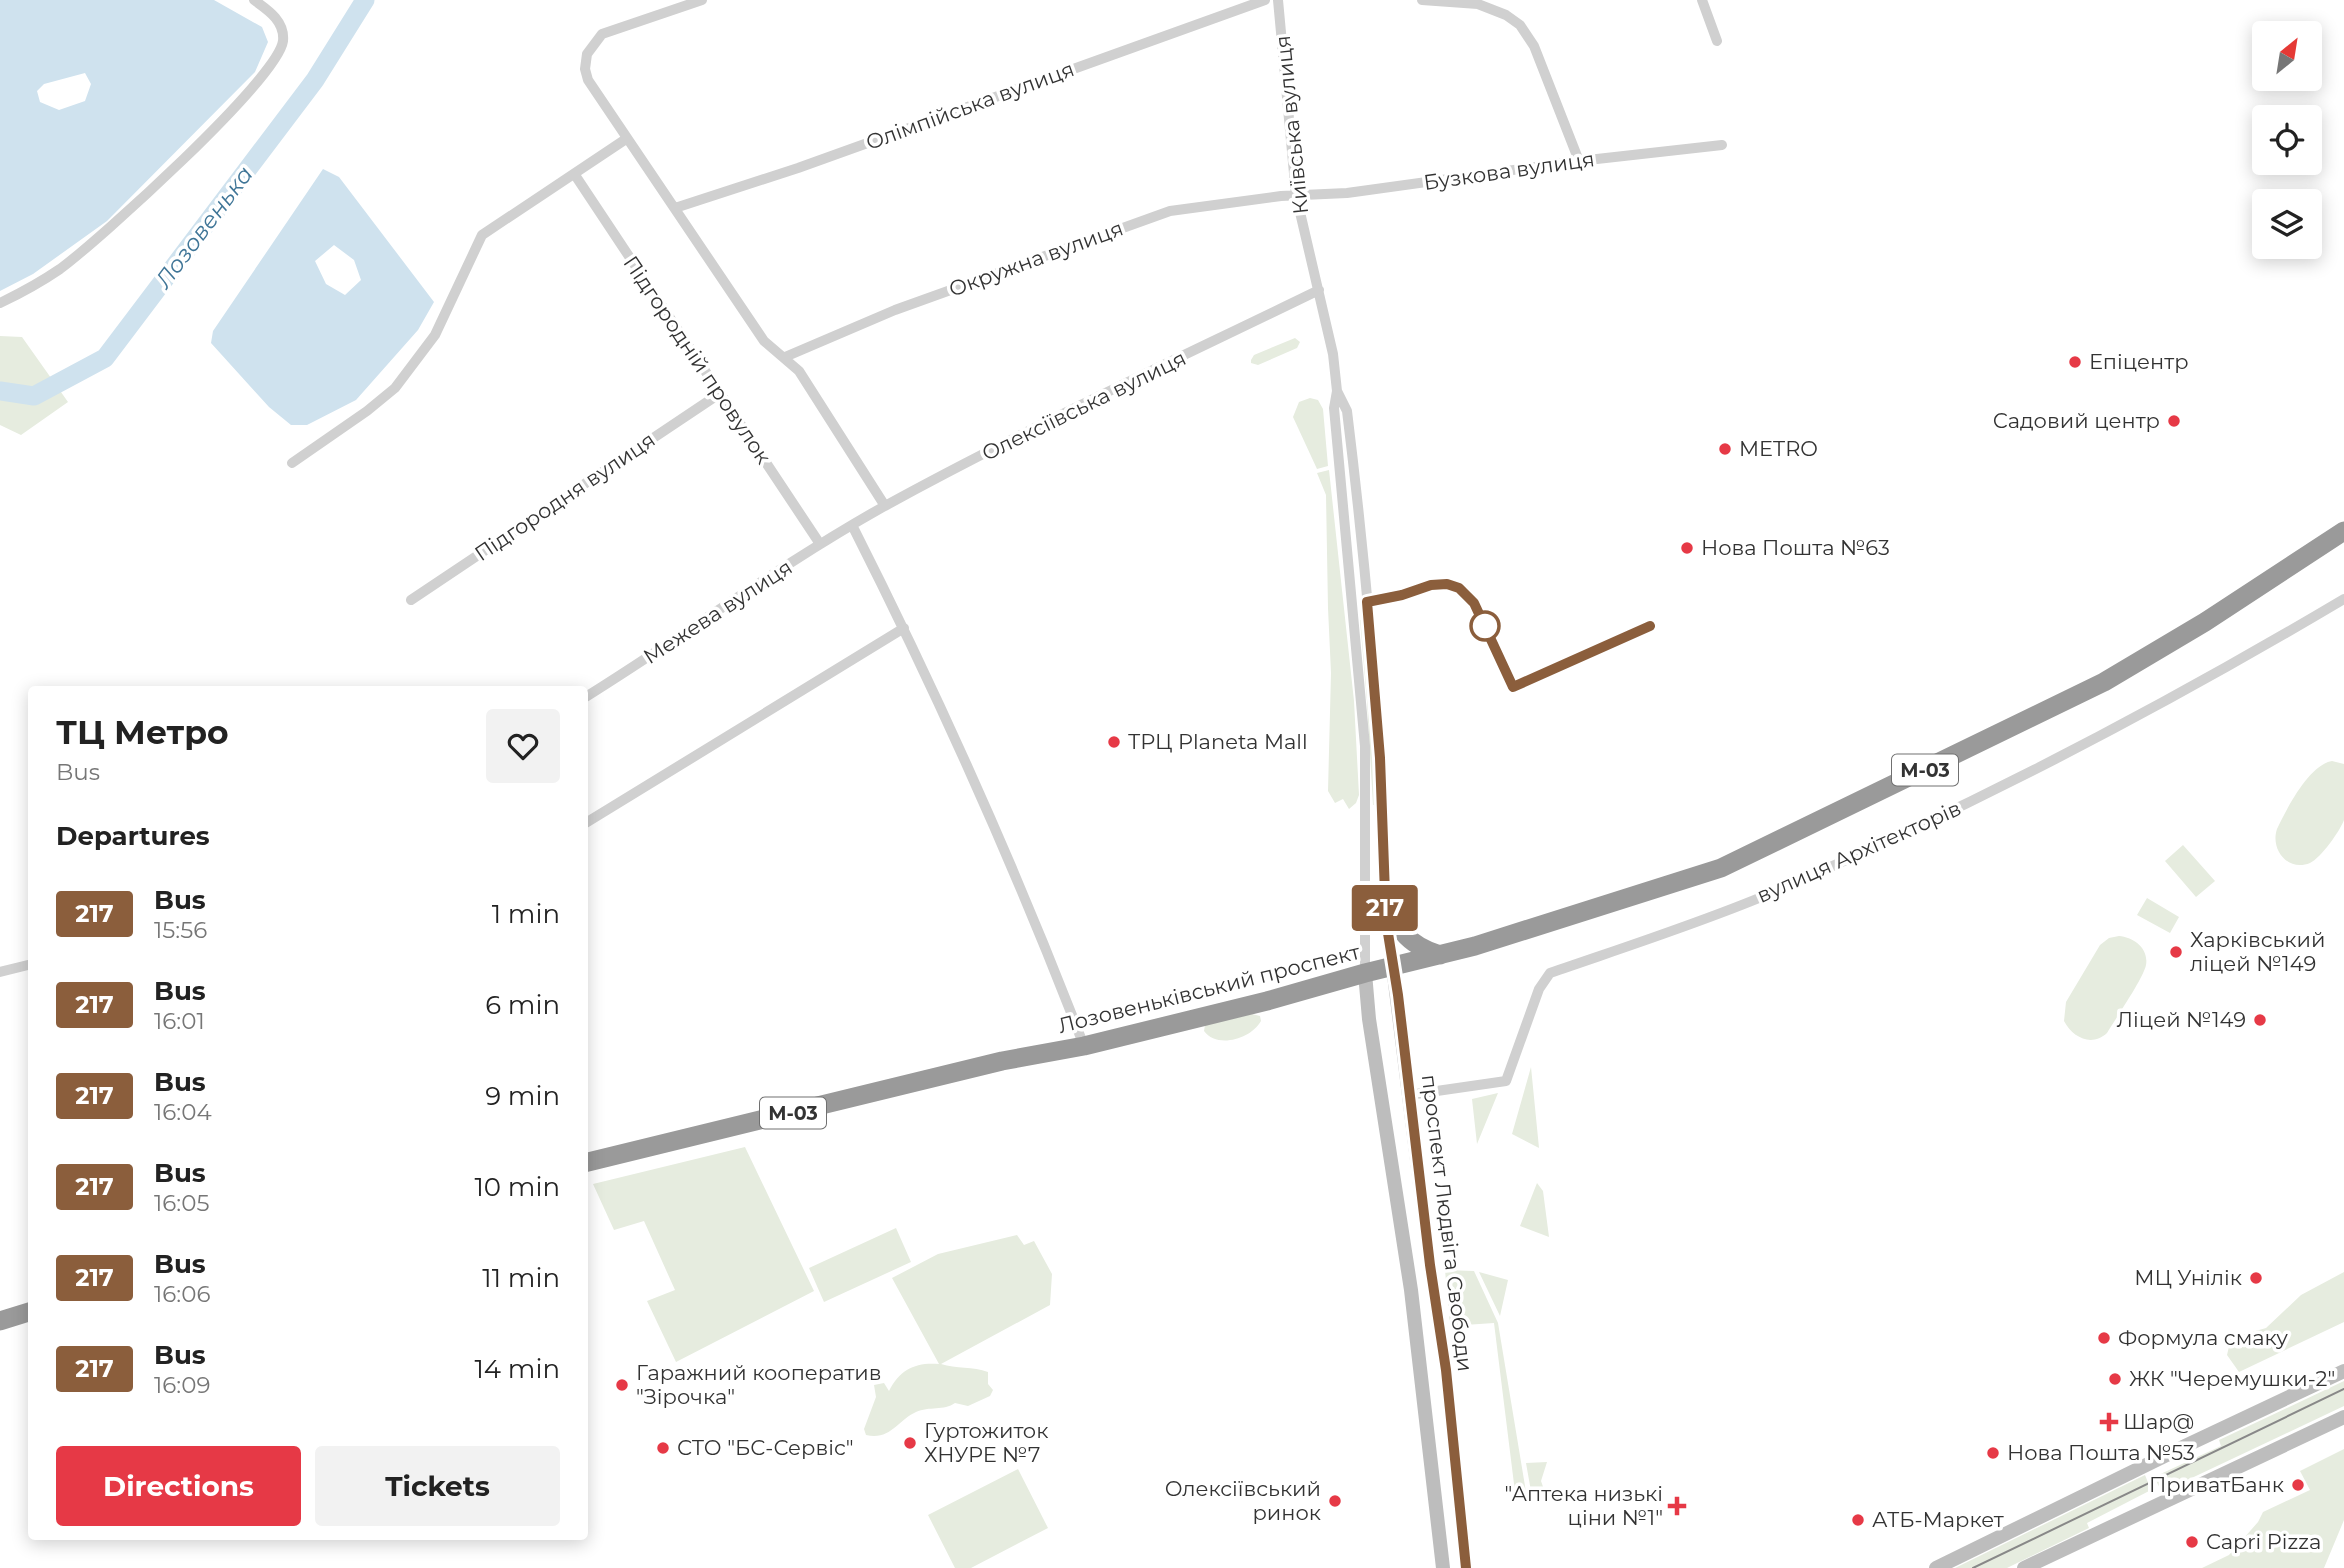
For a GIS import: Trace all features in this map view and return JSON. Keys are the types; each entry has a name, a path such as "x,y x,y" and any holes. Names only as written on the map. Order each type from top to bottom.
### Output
{"highway":[{"name":"Лозовеньківський проспект","path":"588,1162 1002,1061 1084,1046 1267,1001 1365,973 1440,956 1721,868 2104,682 2205,622 2344,531"},
{"path":"1384,895 1403,934 1419,948 1440,956"},
{"path":"0,1321 28,1312"}],"main road":[{"name":"проспект Людвіга Свободи","path":"1393,967 1446,1370 1466,1568"},
{"path":"1365,973 1411,1290 1443,1568"},
{"path":"1936,1568 2344,1371"},
{"path":"2025,1568 2344,1418"}],"street":[{"path":"0,303 28,290 62,268 141,200 242,100 276,57 283,41 282,26 272,13 254,0"},
{"path":"702,0 601,34 587,54 584,69 588,80 626,139 764,341 799,371 885,506"},
{"name":"Олімпійська вулиця","path":"675,208 798,168 1265,0"},
{"name":"Київська вулиця","path":"1278,0 1296,195 1333,354 1337,391"},
{"path":"1422,0 1478,4 1506,15 1520,25 1534,46 1578,161"},
{"path":"1702,0 1717,41"},
{"path":"292,463 368,411 395,388 435,335 482,235 626,139"},
{"name":"Бузкова вулиця","path":"1296,195 1347,193 1578,161 1722,145"},
{"name":"Підгородній провулок","path":"575,175 820,544"},
{"name":"Окружна вулиця","path":"785,357 895,310 1170,211 1296,195"},
{"name":"Олексіївська вулиця","path":"852,525 1074,410 1319,290"},
{"path":"1337,391 1347,411 1365,559 1380,758 1384,895 1393,967"},
{"path":"1337,391 1334,408 1365,746 1365,973"},
{"name":"Підгородня вулиця","path":"411,600 719,394"},
{"path":"852,525 904,628 1036,922 1084,1046"},
{"name":"Межева вулиця","path":"588,696 852,525"},
{"name":"вулиця Архітекторів","path":"1409,1095 1506,1081 1539,989 1550,973 1765,896 2016,781 2285,634 2344,598"},
{"path":"588,822 904,628"},
{"path":"1366,833 1382,831"},
{"path":"0,972 28,965"}],"shaded area":[{"path":"0,336 22,337 68,402 21,435 0,425"},
{"path":"1295,338 1300,342 1297,348 1258,365 1251,363 1254,355"},
{"path":"1310,398 1318,400 1323,409 1328,466 1317,469 1293,417 1299,402"},
{"path":"1329,470 1354,701 1359,795 1356,803 1349,809 1343,799 1335,803 1328,791 1331,673 1326,495 1317,473"},
{"path":"1360,620 1363,620 1376,805 1373,805"},
{"path":"2332,761 2344,764 2344,820 2330,844 2310,863 2302,865 2288,862 2276,844 2277,829 2307,779 2323,764"},
{"path":"2183,845 2215,881 2196,897 2165,861"},
{"path":"2147,898 2179,917 2170,933 2137,915"},
{"path":"2119,936 2139,944 2145,953 2144,971 2107,1033 2095,1039 2083,1039 2072,1032 2064,1021 2066,1002 2100,945 2109,938"},
{"path":"1252,1014 1260,1016 1261,1021 1250,1033 1234,1040 1217,1040 1204,1031 1205,1025"},
{"path":"1531,1067 1539,1148 1512,1134"},
{"path":"1498,1093 1477,1144 1472,1099"},
{"path":"745,1147 814,1291 676,1362 647,1301 675,1290 644,1221 614,1230 593,1184"},
{"path":"1537,1183 1543,1191 1549,1237 1520,1226"},
{"path":"896,1228 911,1262 824,1302 809,1268"},
{"path":"1017,1235 1024,1245 1034,1241 1052,1274 1050,1305 941,1364 988,1372 988,1384 993,1390 990,1396 968,1406 955,1403 946,1407 921,1410 888,1432 866,1435 864,1429 876,1397 874,1385 884,1383 889,1391 904,1372 923,1364 939,1364 892,1278 938,1254"},
{"path":"1445,1270 1474,1271 1498,1323 1527,1498 1515,1492 1494,1323 1450,1326"},
{"path":"1479,1272 1508,1280 1500,1316"},
{"path":"2344,1272 2344,1322 2239,1372 2227,1355 2231,1338 2266,1328 2301,1295"},
{"path":"2344,1381 2344,1406 2162,1492 2154,1477 2221,1446 2219,1440"},
{"path":"2344,1449 2344,1520 2324,1568 2202,1568 2229,1555 2258,1522 2263,1512 2310,1490 2300,1471"},
{"path":"1547,1462 1541,1481 1549,1504 1532,1497 1526,1463"},
{"path":"1018,1469 1048,1528 971,1568 955,1568 928,1515"},
{"path":"2145,1475 2151,1490 2087,1523 2089,1528 2007,1568 1955,1568"}],"water":[{"path":"0,0 214,0 262,27 268,42 255,72 107,221 33,274 0,291","holes":["85,73 91,84 85,101 59,110 40,102 37,91 44,84"]},
{"path":"323,169 339,177 434,302 418,330 356,400 307,425 291,425 269,407 211,343 213,331","holes":["334,245 354,260 361,280 345,295 326,284 315,261"]}],"waterway":[{"name":"Лозовенька","path":"0,391 34,396 105,358 315,80 365,0"}],"tram line":[{"path":"1973,1568 2344,1389"}],"bus line":[{"name":"217","path":"1466,1568 1446,1370 1386,921 1380,758 1367,602 1402,595 1431,585 1447,584 1459,588 1468,594 1474,603 1513,687 1650,626"}],"place":[{"name":"Епіцентр","path":"2075,362"},
{"name":"Садовий центр","path":"2174,421"},
{"name":"METRO","path":"1725,449"},
{"name":"Нова Пошта №63","path":"1687,548"},
{"name":"ТРЦ Planeta Mall","path":"1114,742"},
{"name":"Харківський ліцей №149","path":"2176,952"},
{"name":"Ліцей №149","path":"2260,1020"},
{"name":"МЦ Унілік","path":"2256,1278"},
{"name":"Формула смаку","path":"2104,1338"},
{"name":"ЖК \"Черемушки-2\"","path":"2115,1379"},
{"name":"Гаражний кооператив \"Зірочка\"","path":"622,1385"},
{"name":"Шар@","path":"2109,1422"},
{"name":"Гуртожиток ХНУРЕ №7","path":"910,1443"},
{"name":"СТО \"БС-Сервіс\"","path":"663,1448"},
{"name":"Нова Пошта №53","path":"1993,1453"},
{"name":"ПриватБанк","path":"2298,1485"},
{"name":"Олексіївський ринок","path":"1335,1501"},
{"name":"\"Аптека низькі ціни №1\"","path":"1677,1506"},
{"name":"АТБ-Маркет","path":"1858,1520"},
{"name":"Capri Pizza","path":"2192,1542"}]}
